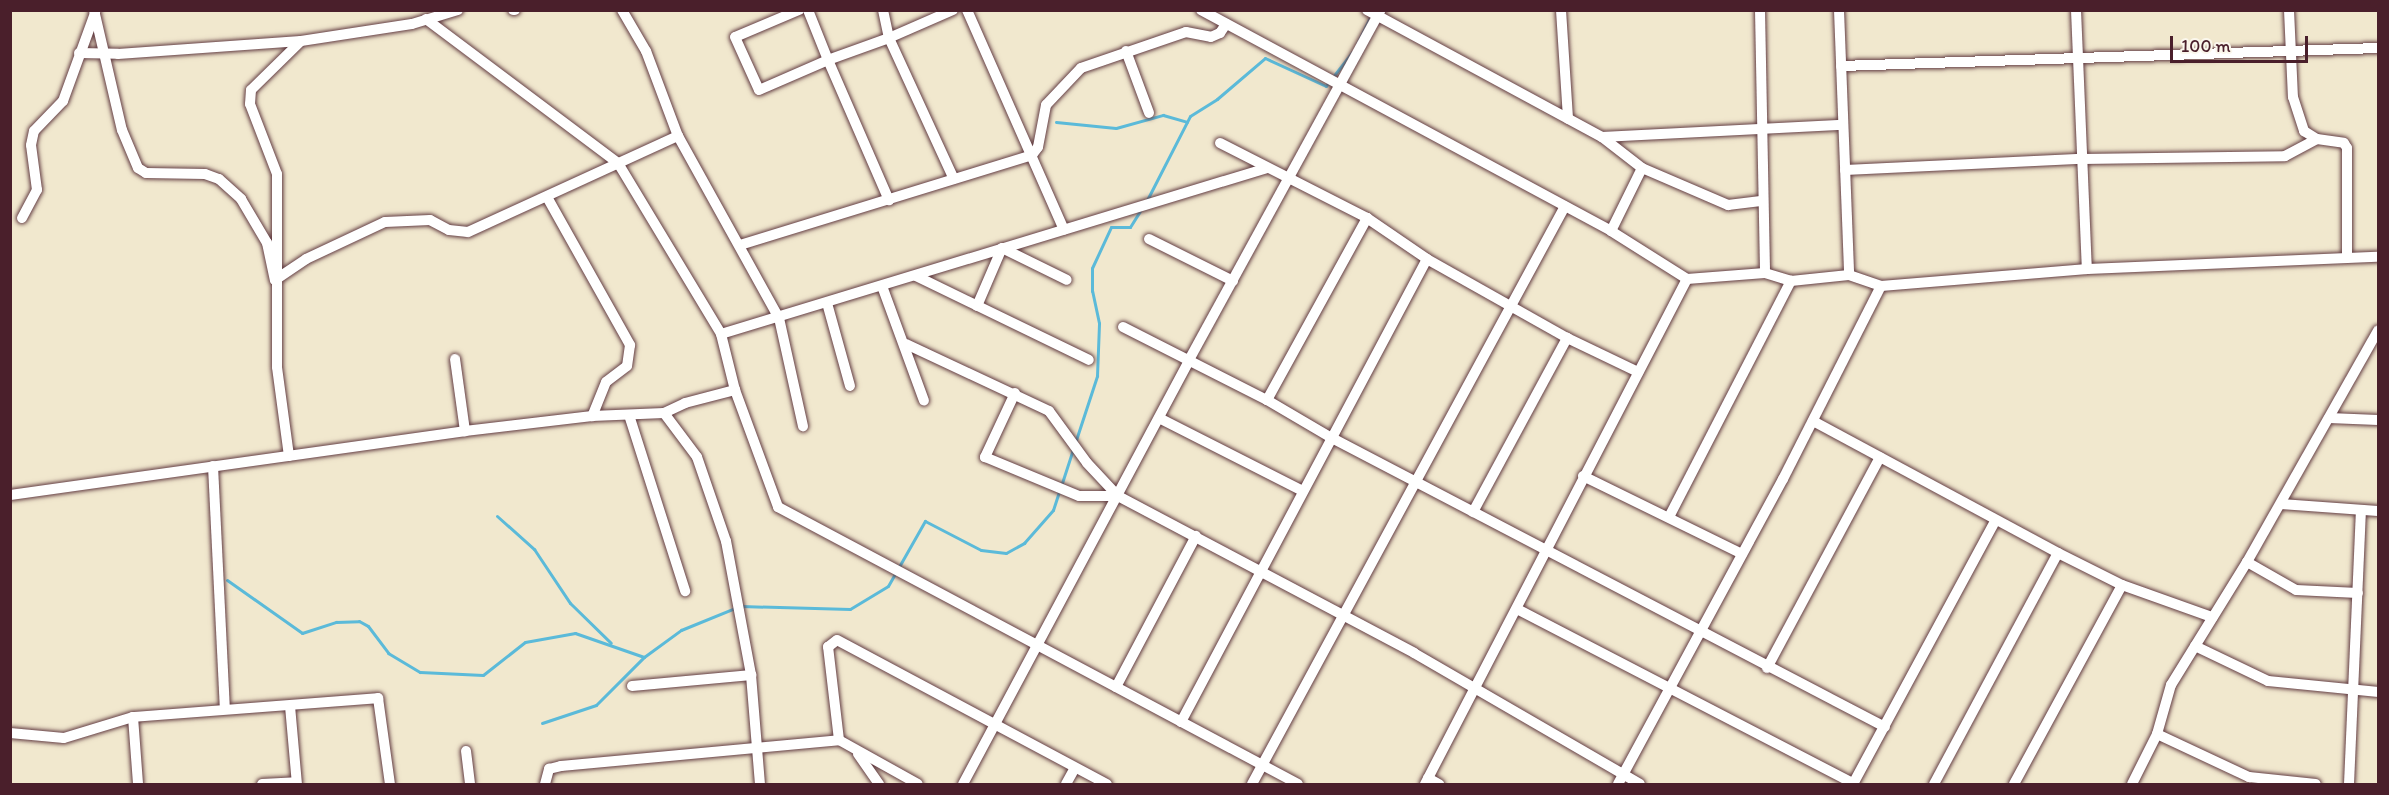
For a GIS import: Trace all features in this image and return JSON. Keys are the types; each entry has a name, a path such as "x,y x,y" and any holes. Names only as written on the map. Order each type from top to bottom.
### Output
{"street":[{"path":"79,53 106,55 301,41 426,19 458,10"},
{"path":"622,10 646,51 678,136 780,318 803,426"},
{"path":"798,10 735,37 759,90 953,10"},
{"path":"808,10 889,200"},
{"path":"883,10 889,38 954,179"},
{"path":"967,10 1064,230"},
{"path":"1201,10 1611,231 1687,279 1765,273 1791,281 1849,275 1881,286 2087,269 2379,257"},
{"path":"1367,10 1380,13 1602,137 1642,168 1728,206 1763,201"},
{"path":"1561,10 1568,119"},
{"path":"1760,10 1765,273"},
{"path":"1839,10 1849,275"},
{"path":"2076,10 2087,269"},
{"path":"2289,10 2293,97 2304,131 2317,140 2344,143 2347,148 2347,258"},
{"path":"22,218 37,190 31,145 34,131 63,101 94,12"},
{"path":"94,12 122,130 138,168 146,173 172,171 219,178 241,199 267,243 275,280"},
{"path":"963,784 1189,360 1292,177 1380,13"},
{"path":"426,19 618,163 721,334 735,390 778,507 1298,784"},
{"path":"740,245 1032,155 1038,147 1042,119 1052,95 1081,68 1186,32 1211,37 1220,33 1226,24"},
{"path":"289,456 277,367 275,280 278,174 250,104 250,90 301,41"},
{"path":"1841,66 2379,48"},
{"path":"1126,51 1149,112"},
{"path":"1602,137 1843,125"},
{"path":"275,280 306,259 385,222 430,220 449,230 468,232 678,136"},
{"path":"1845,170 2082,159 2285,156 2317,140"},
{"path":"1220,143 1267,168 1292,177 1367,218 1427,259 1567,338 1638,372"},
{"path":"721,334 780,318 1267,168"},
{"path":"1611,231 1642,168"},
{"path":"547,197 630,345 627,366 606,382 592,416"},
{"path":"1252,784 1509,304 1565,206"},
{"path":"1267,399 1367,218"},
{"path":"1149,239 1233,281"},
{"path":"1002,248 1067,280"},
{"path":"977,306 1002,248"},
{"path":"1181,722 1301,490 1427,259"},
{"path":"916,276 1089,360"},
{"path":"1439,784 1426,781 1687,279"},
{"path":"1669,518 1791,281"},
{"path":"882,286 906,344 924,401"},
{"path":"1620,780 1813,421 1881,286"},
{"path":"827,303 850,386"},
{"path":"1123,327 1267,399 1330,437 1415,479 1473,512 1702,630 1767,668 1885,728"},
{"path":"2132,784 2157,735 2171,685 2281,504 2379,330"},
{"path":"1473,512 1567,338"},
{"path":"906,344 1015,393 1057,419 1087,463 1118,496 1262,569 1474,686 1620,780 1640,784"},
{"path":"455,359 465,431"},
{"path":"10,495 465,431 592,416 664,413 685,403 735,390"},
{"path":"1015,393 984,457 1079,496 1118,496"},
{"path":"664,413 697,458 726,541 751,675 760,784"},
{"path":"628,415 685,591"},
{"path":"1159,418 1301,490"},
{"path":"2329,418 2379,420"},
{"path":"1813,421 1995,520 2122,585 2212,616"},
{"path":"1767,668 1880,458"},
{"path":"213,466 225,708"},
{"path":"1584,476 1742,554"},
{"path":"2281,504 2379,511"},
{"path":"2349,784 2361,510"},
{"path":"1517,609 1854,784 1995,520"},
{"path":"1116,687 1196,536"},
{"path":"1934,784 2058,553"},
{"path":"2247,562 2296,590 2358,593"},
{"path":"2014,784 2122,585"},
{"path":"839,740 828,647 837,640 1107,784"},
{"path":"2195,646 2268,681 2354,692 2379,692"},
{"path":"632,686 751,675"},
{"path":"10,733 64,738 133,717 225,708 290,706 378,698 390,784"},
{"path":"262,784 296,783 290,706"},
{"path":"133,717 138,784"},
{"path":"2157,735 2247,781 2316,784"},
{"path":"545,784 549,769 561,766 839,740 918,784"},
{"path":"466,751 470,784"},
{"path":"856,751 879,784"},
{"path":"1066,784 1075,768"}],"waterway":[{"path":"1357,44 1371,15"},
{"path":"1332,78 1352,52"},
{"path":"1147,200 1190,116 1217,99 1265,58 1326,86 1328,83"},
{"path":"1056,122 1116,128 1163,115 1187,122"},
{"path":"1075,443 1097,376 1099,323 1092,291 1092,268 1111,227 1130,227 1140,211"},
{"path":"1061,486 1073,449"},
{"path":"741,606 850,609 888,586 925,521 981,550 1006,553 1024,543 1053,510 1059,492"},
{"path":"497,516 534,549 570,603 611,643"},
{"path":"227,580 302,633 336,622 359,621 368,626 388,653 420,672 483,675 525,642 575,633 644,657 681,630 735,608"},
{"path":"542,723 596,705 644,657"}]}
